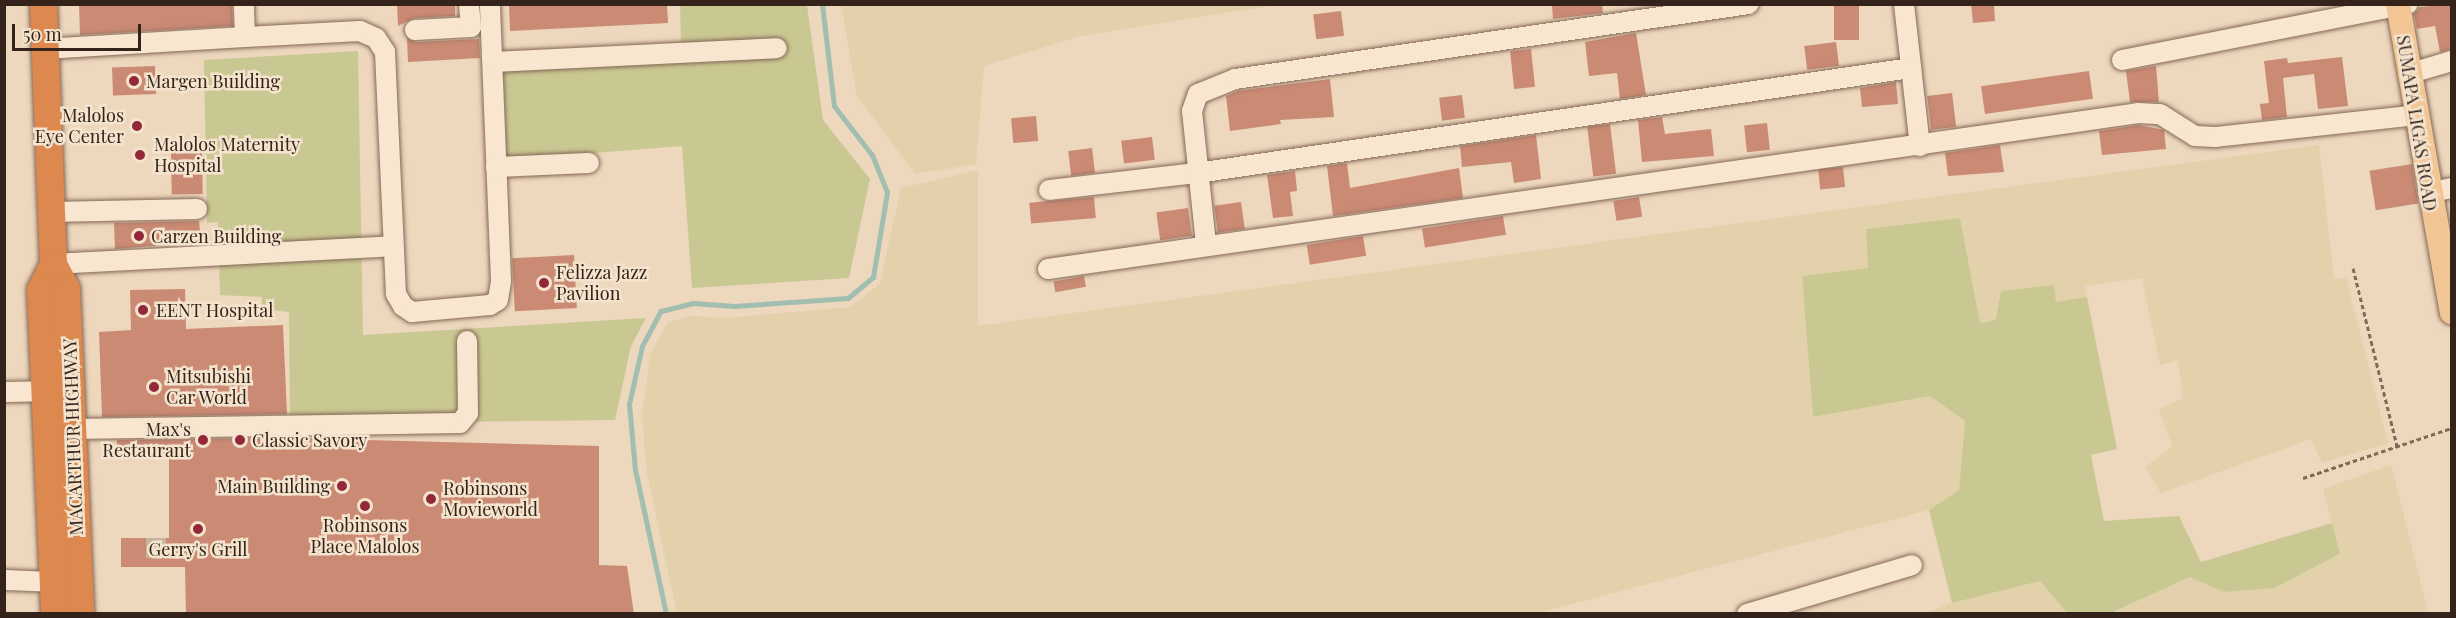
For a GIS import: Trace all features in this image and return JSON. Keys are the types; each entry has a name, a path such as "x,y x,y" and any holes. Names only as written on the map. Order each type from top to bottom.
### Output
{"highway":[{"name":"MACARTHUR HIGHWAY","path":"44,4 52,264 40,289 54,614"},
{"name":"MACARTHUR HIGHWAY","path":"52,264 66,288 80,614"}],"main road":[{"name":"SUMAPA LIGAS ROAD","path":"2401,6 2408,74 2416,115 2440,190 2451,312"}],"street":[{"path":"244,4 245,37"},
{"path":"415,30 471,27 469,4"},
{"path":"44,50 360,31 376,38 385,52 396,294 403,306 412,312 490,305 498,300 501,281 490,4"},
{"path":"1206,244 1192,111 1198,94 1235,79 1749,4"},
{"path":"1904,4 1920,146"},
{"path":"2122,60 2401,6"},
{"path":"493,62 777,48"},
{"path":"2408,74 2451,61"},
{"path":"1048,190 1197,173 1911,68"},
{"path":"1048,269 1206,244 1920,146 2138,113 2160,114 2195,136 2215,137 2416,115"},
{"path":"496,167 589,162"},
{"path":"51,212 197,209"},
{"path":"52,264 393,246"},
{"path":"73,429 460,423 468,413 467,341"},
{"path":"4,392 71,391"},
{"path":"1748,614 1912,565"},
{"path":"4,580 53,582"}],"path":[{"path":"2353,268 2397,446"},
{"path":"2303,478 2451,428"}],"shaded area":[{"path":"841,4 1275,5 1080,36 984,66 976,164 915,174 857,96"},
{"path":"680,5 807,5 823,120 870,179 849,278 692,288 682,146 507,160 502,54 681,44"},
{"path":"358,51 363,335 646,318 631,346 615,420 290,424 289,312 262,309 262,297 220,295 218,222 207,223 204,60"},
{"path":"2319,145 2334,279 2346,278 2388,443 2322,463 2311,439 2161,493 2145,467 2172,447 2159,409 2183,398 2178,360 2160,365 2142,278 2085,286 2087,297 2056,302 2054,285 1996,320 1980,323 1960,218 1866,229 1868,268 1802,276 1813,417 1930,396 1965,421 1959,491 1929,510 1537,613 677,613 647,474 642,415 650,355 668,322 690,316 725,318 850,307 880,284 901,188 978,170 978,326"},
{"path":"1960,218 1980,323 1996,320 2001,291 2054,285 2056,302 2087,297 2117,449 2091,455 2104,521 2179,516 2201,562 2332,523 2340,554 2274,588 2224,592 2190,577 2111,613 2067,613 2040,581 1952,603 1929,510 1959,490 1965,421 1930,396 1813,417 1802,276 1868,268 1866,229"},
{"path":"2391,465 2428,613 2111,614 2190,577 2224,592 2274,588 2340,554 2323,489"},
{"path":"2040,581 2067,613 1923,614 1952,603"}],"building":[{"path":"79,4 232,4 233,26 80,35"},
{"path":"397,4 455,4 455,16 414,18 398,26"},
{"path":"509,4 667,4 668,23 510,31"},
{"path":"1552,4 1602,4 1603,13 1553,19"},
{"path":"1834,4 1859,4 1859,40 1834,40"},
{"path":"1971,4 1994,4 1995,21 1973,23"},
{"path":"2451,4 2451,49 2440,52 2435,26 2417,29 2414,14 2420,7"},
{"path":"1341,11 1344,36 1316,39 1313,14"},
{"path":"1636,33 1646,95 1620,99 1617,73 1589,76 1585,42"},
{"path":"407,38 416,42 479,39 480,58 408,62"},
{"path":"1836,42 1839,66 1807,70 1804,46"},
{"path":"1531,49 1535,87 1514,89 1510,51"},
{"path":"2342,57 2348,106 2318,109 2314,74 2283,78 2287,117 2262,120 2260,104 2269,103 2264,61 2287,58 2288,63"},
{"name":"Margen Building","path":"155,66 156,94 113,95 112,68"},
{"path":"2156,66 2159,102 2130,102 2126,71"},
{"path":"2089,71 2093,99 1985,114 1981,86"},
{"path":"1330,79 1334,117 1280,120 1281,124 1230,131 1226,96 1238,91"},
{"path":"1896,82 1898,104 1862,107 1860,88"},
{"path":"1952,93 1956,127 1931,130 1927,96"},
{"path":"1462,95 1465,118 1442,121 1439,98"},
{"path":"1036,116 1038,141 1013,143 1011,118"},
{"path":"1662,117 1665,134 1711,129 1714,156 1642,162 1638,120"},
{"path":"1767,123 1770,150 1747,152 1744,125"},
{"path":"1610,124 1616,174 1593,176 1587,127"},
{"path":"2139,125 2164,130 2166,149 2102,155 2099,131"},
{"path":"1536,135 1541,179 1514,183 1511,162 1462,167 1460,146"},
{"path":"1152,137 1155,160 1124,164 1121,141"},
{"path":"2000,145 2004,172 1948,176 1945,153"},
{"path":"1092,148 1095,173 1071,176 1068,151"},
{"path":"202,152 203,194 172,195 171,153"},
{"path":"1347,163 1350,188 1459,168 1463,198 1333,216 1327,166"},
{"path":"2412,164 2418,204 2376,210 2370,171"},
{"path":"1843,167 1845,187 1820,190 1818,170"},
{"path":"1295,171 1297,191 1290,192 1293,216 1273,218 1267,175"},
{"path":"1094,197 1096,218 1031,224 1029,203"},
{"path":"1639,197 1642,217 1616,221 1613,201"},
{"path":"1241,202 1245,229 1218,232 1214,206"},
{"path":"1188,208 1192,236 1160,240 1156,212"},
{"path":"1503,216 1506,235 1425,248 1422,229"},
{"path":"199,221 201,242 115,249 114,223"},
{"path":"1363,236 1366,256 1310,265 1307,245"},
{"name":"Felizza Jazz Pavilion","path":"574,255 577,308 515,311 512,258"},
{"path":"1084,276 1086,287 1055,292 1053,281"},
{"name":"EENT Hospital","path":"185,289 186,329 283,325 287,414 102,417 99,332 131,330 130,290"},
{"name":"Robinsons Place Malolos","path":"288,438 599,446 599,565 627,566 634,614 186,614 185,567 121,567 121,538 169,538 169,453 117,453 117,440"}],"waterway":[{"path":"666,614 635,470 629,404 642,346 661,311 693,303 734,306 848,298 873,277 887,192 872,155 834,106 822,4"}],"tunnel":[{"path":"156,538 156,567"}],"place":[{"name":"Margen Building","path":"134,81"},
{"name":"Malolos Eye Center","path":"137,126"},
{"name":"Malolos Maternity Hospital","path":"140,155"},
{"name":"Carzen Building","path":"139,236"},
{"name":"Felizza Jazz Pavilion","path":"544,283"},
{"name":"EENT Hospital","path":"143,310"},
{"name":"Mitsubishi Car World","path":"154,387"},
{"name":"Max's Restaurant","path":"203,440"},
{"name":"Classic Savory","path":"240,440"},
{"name":"Main Building","path":"342,486"},
{"name":"Robinsons Movieworld","path":"431,499"},
{"name":"Robinsons Place Malolos","path":"365,506"},
{"name":"Gerry's Grill","path":"198,529"}]}
